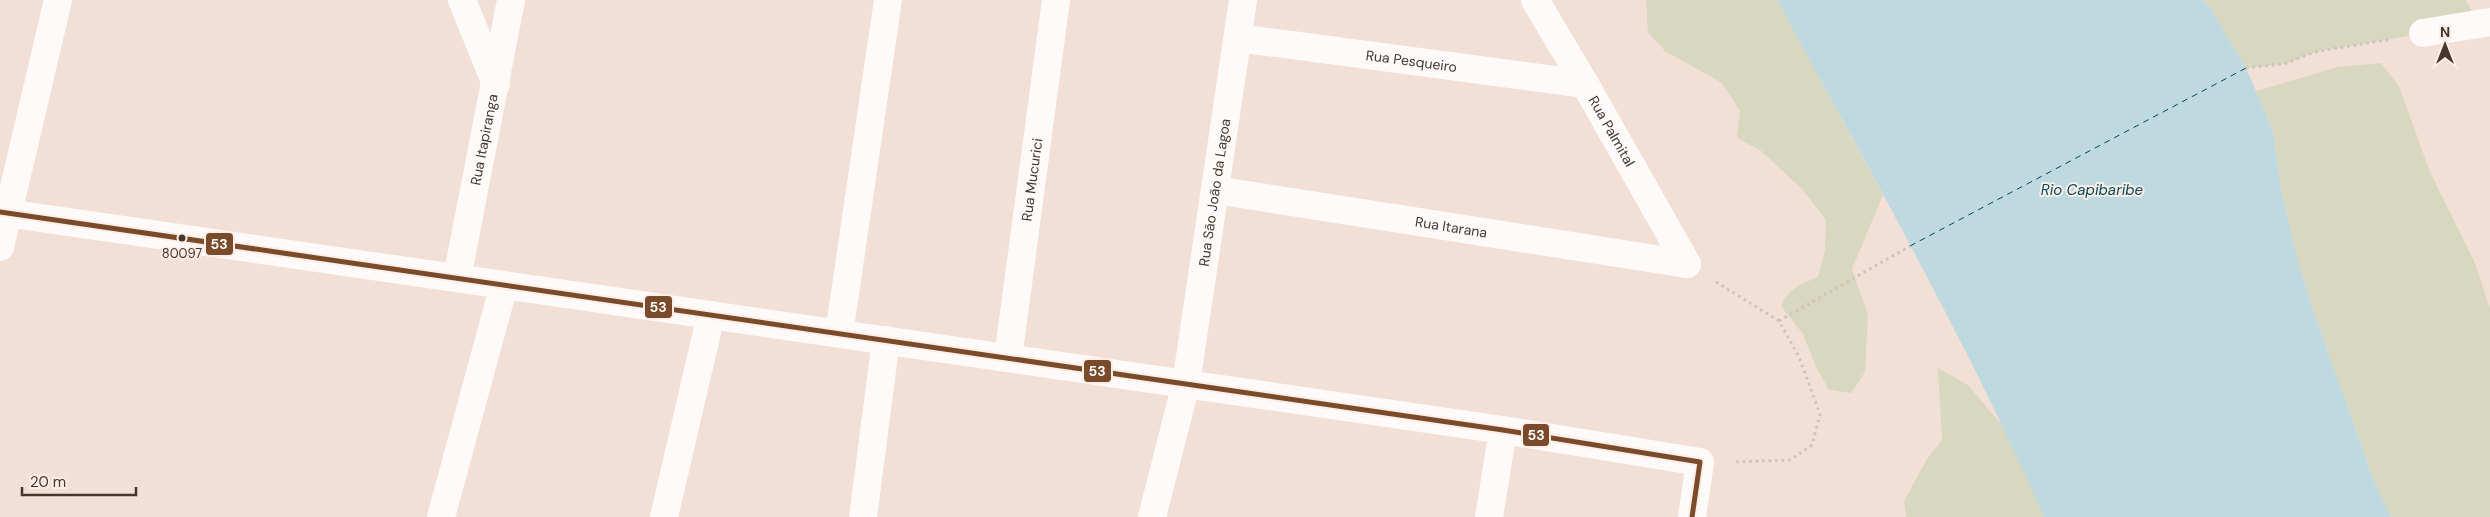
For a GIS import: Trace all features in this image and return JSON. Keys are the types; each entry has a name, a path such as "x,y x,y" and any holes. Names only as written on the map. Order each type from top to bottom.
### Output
{"street":[{"path":"0,246 4,213 58,0"},
{"path":"462,0 496,84"},
{"name":"Rua Itapiranga","path":"457,278 511,0"},
{"path":"839,334 888,0"},
{"name":"Rua Mucurici","path":"1008,358 1056,0"},
{"name":"Rua São João da Lagoa","path":"1152,517 1186,384 1243,0"},
{"name":"Rua Palmital","path":"1535,0 1586,84 1687,264"},
{"path":"2423,33 2490,22"},
{"name":"Rua Pesqueiro","path":"1238,38 1586,84"},
{"name":"Rua Itarana","path":"1215,190 1687,264"},
{"path":"4,213 1503,430 1700,462 1692,517"},
{"path":"442,517 504,285"},
{"path":"664,517 711,315"},
{"path":"863,517 886,340"},
{"path":"1490,517 1503,430"}],"path":[{"path":"2246,68 2284,64 2314,52 2423,33"},
{"path":"1779,321 1910,246"},
{"path":"1687,264 1779,321 1799,356 1820,414 1812,445 1790,460 1700,462"}],"green space":[{"path":"1646,0 1777,0 1883,195 1852,269 1868,315 1865,372 1851,393 1829,390 1816,367 1803,334 1781,306 1791,291 1818,277 1825,251 1826,220 1802,189 1761,151 1737,138 1740,111 1722,83 1665,51 1648,32"},
{"path":"2202,0 2466,0 2479,24 2315,52 2284,64 2246,68 2209,6"},
{"path":"2381,63 2399,86 2430,172 2475,263 2490,309 2490,517 2391,517 2374,481 2313,310 2296,254 2281,189 2273,131 2256,91 2338,67"},
{"path":"1938,368 1968,385 2006,430 2044,517 1906,517 1904,501 1927,459 1942,440"}],"water":[{"name":"Rio Capibaribe","path":"1777,0 2202,0 2209,6 2246,68 2273,131 2281,189 2296,254 2313,310 2374,481 2391,517 2044,517 1950,320"}],"ferry route":[{"path":"1910,246 2246,68"}],"transit line":[{"name":"53","path":"0,212 1503,430 1700,462 1692,517"}],"place":[{"name":"80097","path":"182,238"}]}
